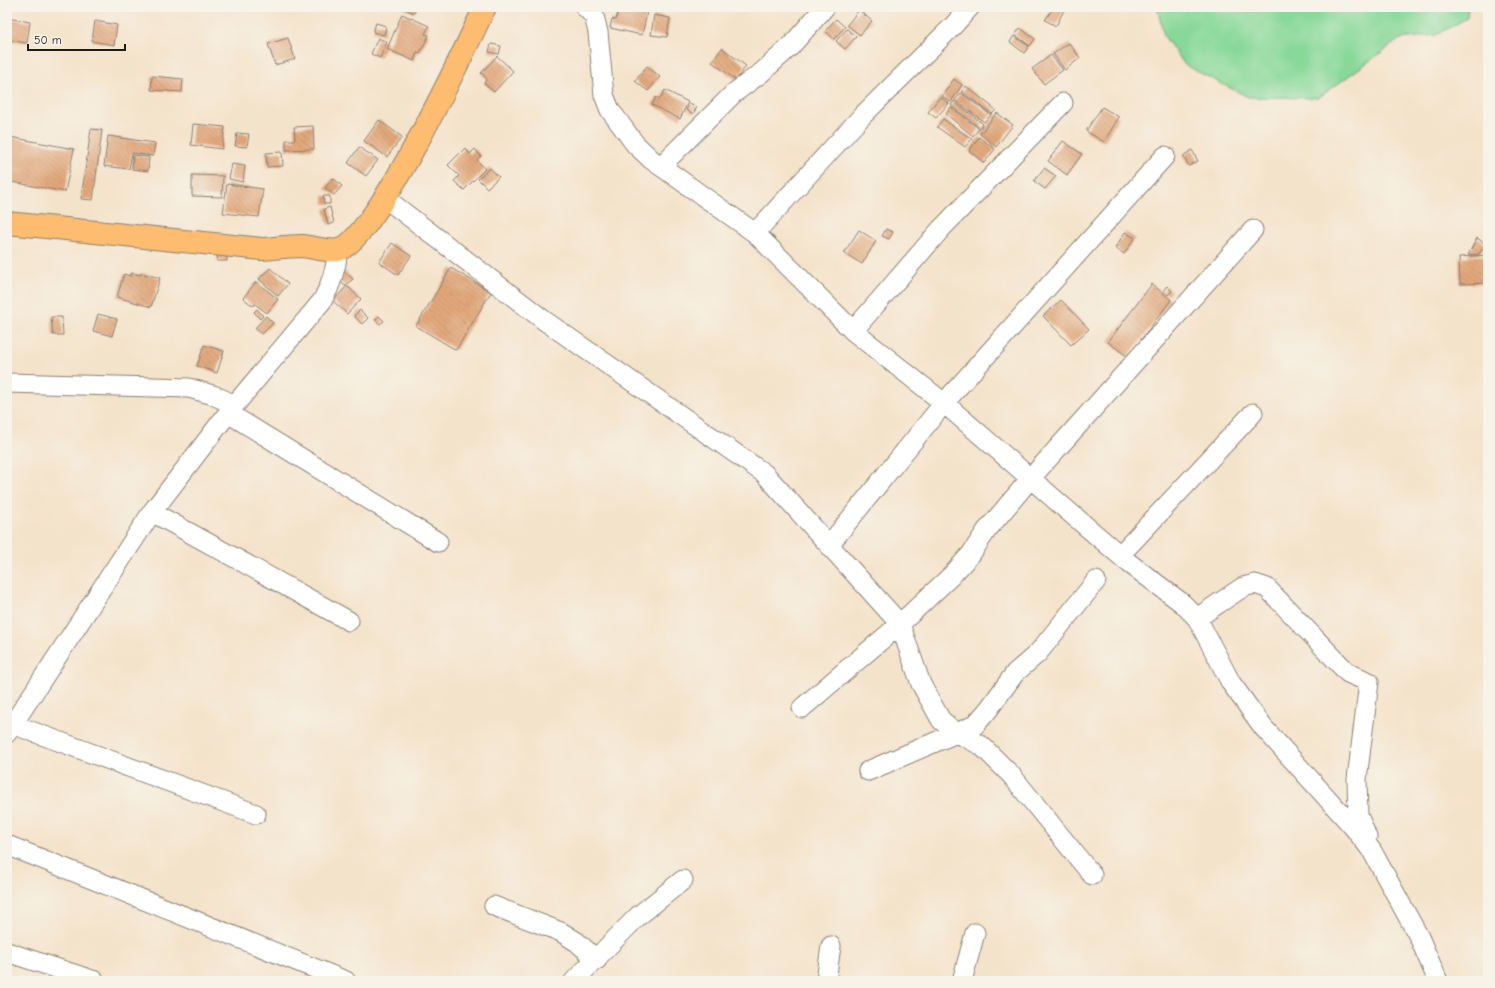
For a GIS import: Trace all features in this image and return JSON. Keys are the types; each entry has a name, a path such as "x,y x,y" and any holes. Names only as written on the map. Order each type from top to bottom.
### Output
{"main road":[{"path":"7,223 262,249 301,246 338,250 354,239 370,222 386,198 434,110 485,7"}],"street":[{"path":"661,166 734,93 761,73 790,46 825,7"},
{"path":"755,233 864,115 948,32 970,7"},
{"path":"592,10 598,32 604,95 610,110 635,144 661,166 755,233 853,331 944,403 1030,479 1120,554 1182,602 1197,618 1230,683 1263,727 1354,828 1372,851"},
{"path":"853,331 941,229 1063,103"},
{"path":"829,545 944,403 1165,156"},
{"path":"386,198 545,321 765,474 900,624 921,684 941,720 955,732 982,746 1012,776 1092,875"},
{"path":"802,708 900,624 971,554 988,530 1030,479 1253,230"},
{"path":"256,814 10,728 152,512 232,409 322,301 330,287 338,250"},
{"path":"7,383 189,388 213,395 232,409 438,542"},
{"path":"1120,554 1253,413"},
{"path":"152,512 349,621"},
{"path":"868,771 975,724 988,710 1015,673 1038,653 1096,580"},
{"path":"1197,618 1243,587 1255,584 1267,588 1348,673 1369,682 1357,779 1358,814 1372,851 1419,937 1438,981"},
{"path":"7,845 346,981"},
{"path":"574,981 597,960 637,917 683,880"},
{"path":"494,906 561,932 577,942 597,960"},
{"path":"962,981 975,933"},
{"path":"826,981 831,946"},
{"path":"7,952 95,981"}],"green space":[{"path":"1157,7 1468,7 1467,18 1436,35 1400,39 1318,98 1248,97 1185,65 1164,36"}],"building":[{"path":"401,7 417,7 414,13"},
{"path":"619,7 648,8 642,35 610,28 612,19 616,20"},
{"path":"1054,7 1060,7 1064,10 1056,26 1045,20"},
{"path":"859,10 872,21 860,35 847,25"},
{"path":"402,14 429,26 425,34 429,35 420,53 417,52 414,61 387,49"},
{"path":"654,15 670,18 667,37 651,35"},
{"path":"7,18 30,22 27,43 7,40"},
{"path":"836,19 845,27 834,39 825,31"},
{"path":"95,21 117,25 114,45 92,41"},
{"path":"376,23 386,26 384,35 373,32"},
{"path":"1020,28 1035,39 1030,46 1015,35"},
{"path":"847,29 856,37 845,49 836,41"},
{"path":"1014,36 1029,46 1024,53 1010,42"},
{"path":"288,38 295,59 275,65 268,44"},
{"path":"378,38 387,42 380,58 371,54"},
{"path":"1069,43 1080,58 1065,70 1053,54"},
{"path":"491,44 501,46 499,54 489,52"},
{"path":"722,48 746,66 736,80 712,62"},
{"path":"1051,55 1063,70 1044,84 1032,69"},
{"path":"497,56 513,71 494,92 484,83 487,79 481,73"},
{"path":"647,66 660,77 648,91 635,81"},
{"path":"152,76 183,79 182,92 151,90"},
{"path":"954,79 962,85 951,102 942,96"},
{"path":"966,86 996,110 992,114 962,92"},
{"path":"665,90 688,102 680,119 652,105 656,97 660,99"},
{"path":"961,93 991,115 984,122 955,100"},
{"path":"940,97 949,103 936,118 928,112"},
{"path":"954,101 983,124 980,128 951,105"},
{"path":"690,103 697,107 693,114 686,110"},
{"path":"951,107 979,129 973,136 946,114"},
{"path":"1102,107 1119,117 1104,142 1086,131"},
{"path":"997,113 1013,125 996,147 980,134"},
{"path":"943,119 972,139 965,147 937,127"},
{"path":"379,120 402,137 387,157 364,141"},
{"path":"193,124 225,127 222,149 191,145"},
{"path":"313,126 314,149 286,150 286,140 295,140 294,127"},
{"path":"91,129 102,130 93,200 81,199"},
{"path":"237,133 249,134 247,147 235,146"},
{"path":"108,136 155,143 153,156 132,153 129,169 104,166"},
{"path":"10,137 74,149 65,192 7,181 7,154"},
{"path":"979,137 995,149 984,163 969,151"},
{"path":"1063,141 1082,154 1067,175 1048,161"},
{"path":"359,147 378,160 366,176 348,163"},
{"path":"465,148 470,154 475,149 481,156 477,160 485,169 464,190 454,181 459,176 448,165"},
{"path":"1192,150 1198,161 1189,166 1183,156"},
{"path":"282,152 283,166 267,167 266,153"},
{"path":"133,155 149,157 148,171 132,169"},
{"path":"232,164 245,166 243,182 229,179"},
{"path":"490,168 499,177 487,188 478,179"},
{"path":"1044,168 1056,176 1045,189 1034,181"},
{"path":"192,175 223,176 222,197 192,196"},
{"path":"333,178 342,186 334,195 325,188"},
{"path":"227,184 263,189 259,217 223,213"},
{"path":"323,196 330,196 330,204 324,204"},
{"path":"330,207 334,223 328,225 324,209"},
{"path":"886,229 893,232 889,239 882,236"},
{"path":"859,230 876,241 862,264 844,253"},
{"path":"1125,232 1135,238 1124,254 1115,248"},
{"path":"1477,238 1486,244 1479,254 1468,255"},
{"path":"392,243 411,256 398,275 379,262"},
{"path":"218,251 227,251 227,261 217,261"},
{"path":"1488,255 1488,283 1460,284 1459,257"},
{"path":"270,268 288,284 278,296 259,279"},
{"path":"451,268 491,292 456,350 416,326"},
{"path":"344,271 353,279 345,286 337,278"},
{"path":"131,273 141,275 141,273 160,278 151,307 117,297 124,274 130,276"},
{"path":"256,282 278,299 267,313 255,304 253,306 243,298"},
{"path":"1152,284 1171,300 1128,357 1108,342"},
{"path":"347,286 361,299 347,314 333,301"},
{"path":"1167,286 1172,291 1168,295 1163,291"},
{"path":"1061,300 1089,329 1071,345 1043,316"},
{"path":"257,309 263,316 260,319 254,312"},
{"path":"360,310 368,318 362,324 354,316"},
{"path":"98,314 117,319 112,336 93,331"},
{"path":"266,316 273,323 262,334 255,328"},
{"path":"379,316 384,321 380,324 375,320"},
{"path":"51,317 62,317 63,335 53,335"},
{"path":"204,345 224,351 217,373 197,366"}]}
